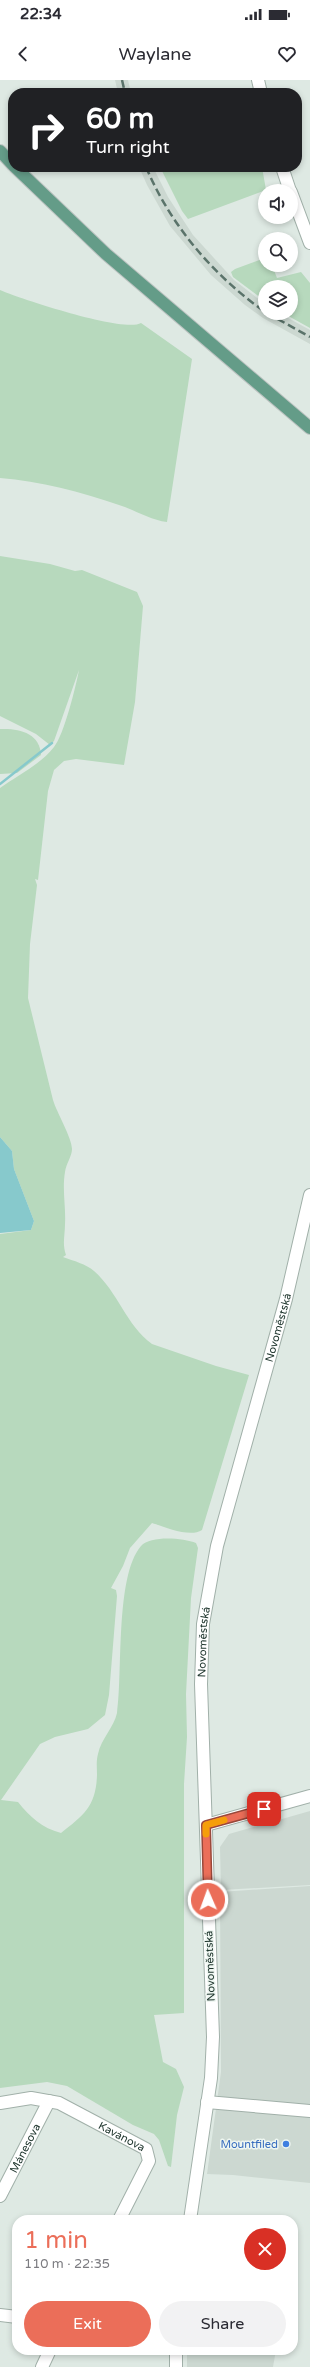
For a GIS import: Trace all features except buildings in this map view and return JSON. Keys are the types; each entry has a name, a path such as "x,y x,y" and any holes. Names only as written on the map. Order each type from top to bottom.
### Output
{"main road":[{"path":"0,151 8,159"},
{"path":"20,172 106,254 310,428"}],"street":[{"path":"284,172 288,184"},
{"path":"298,211 310,243"},
{"name":"Novoměstská","path":"191,2215 207,2102 213,2037 201,1684 203,1624 216,1546 286,1299 310,1195"},
{"path":"206,1825 310,1796"},
{"name":"Kavánova","path":"0,2103 31,2098 59,2103 146,2149 149,2160 122,2215"},
{"name":"Mánesova","path":"0,2196 49,2101"},
{"path":"207,2102 310,2111"},
{"path":"0,2314 12,2316"},
{"path":"42,2367 48,2355"},
{"path":"176,2355 176,2367"}],"shaded area":[{"path":"115,80 128,80 130,88 117,88"},
{"path":"141,172 156,172 168,197 193,235 234,280 258,299 258,314 211,275 170,226"},
{"path":"267,320 292,320 310,330 310,344"},
{"path":"310,1811 310,1885 221,1890 220,1847 229,1834"},
{"path":"310,1886 310,2183 233,2175 207,2174 221,2072 220,1892"},
{"path":"187,2355 275,2355 273,2367 187,2367"}],"green space":[{"path":"162,172 263,172 265,184 258,184 258,193 188,219 182,211"},
{"path":"258,261 258,272 275,272 277,278 301,272 310,283 310,328 296,320 298,320 298,280 258,280 258,296 233,277 231,272 235,269"},
{"path":"0,290 72,314 115,323 131,325 141,323 192,359 167,522 119,505 45,484 0,478"},
{"path":"0,556 50,564 75,571 82,570 137,592 143,606 135,702 124,765 76,759 64,761 54,770 48,791 38,880 35,879 37,885 30,944 28,998 53,1100 70,1139 72,1149 64,1179 64,1243 66,1255 63,1257 84,1265 94,1271 110,1289 135,1328 152,1344 216,1366 249,1375 202,1530 191,1533 170,1529 152,1523 130,1548 123,1566 111,1588 116,1590 117,1596 109,1695 105,1715 88,1729 55,1737 40,1744 1,1800 18,1802 42,1825 61,1833 76,1821 87,1809 94,1795 96,1786 97,1759 100,1749 117,1713 124,1601 127,1579 133,1560 141,1546 152,1540 167,1538 196,1543 198,1548 191,1598 186,1694 187,1737 184,1784 184,2013 154,2015 163,2062 176,2069 184,2087 177,2115 171,2167 168,2166 159,2140 154,2134 133,2125 67,2086 47,2082 0,2088 0,1234 31,1230 34,1221 14,1169 12,1151 0,1137 0,788 36,764 54,747 66,722 79,670 54,741 50,745 36,734 0,716"},
{"path":"0,729 27,733 37,742 41,755 17,773 0,774"}],"water":[{"path":"0,1137 12,1151 14,1169 34,1221 31,1230 0,1233"}],"waterway":[{"path":"0,784 52,743"}],"railway":[{"path":"122,80 124,88"},
{"path":"148,172 168,209 195,248 228,282 258,307"},
{"path":"280,320 310,337"}],"slow traffic":[{"path":"206,1834 206,1825 224,1820"}],"place":[{"name":"Mountfiled","path":"286,2144"}],"route":[{"path":"208,1900 206,1825 264,1809"}]}
